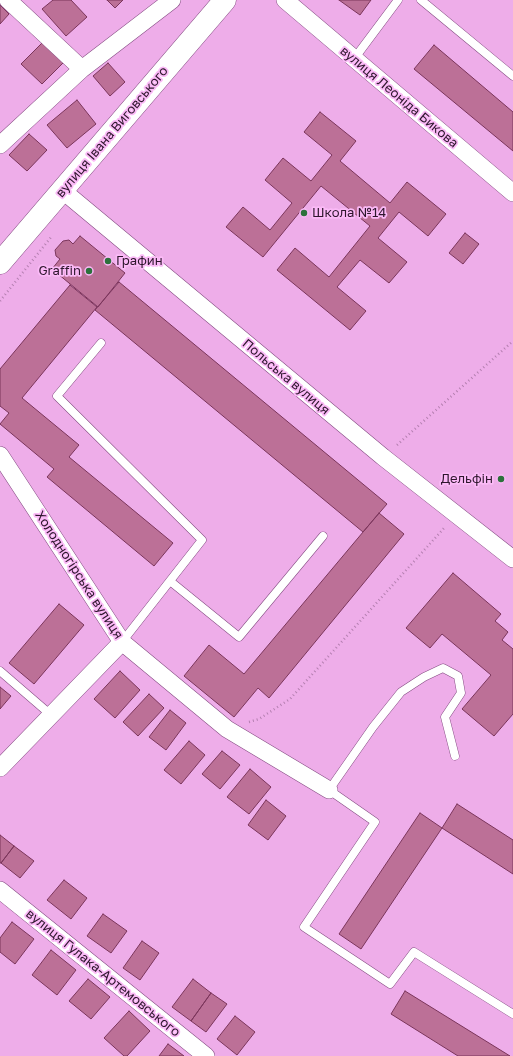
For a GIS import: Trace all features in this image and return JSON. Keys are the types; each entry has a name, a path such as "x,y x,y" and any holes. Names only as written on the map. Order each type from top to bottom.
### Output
{"main road":[{"name":"вулиця Івана Виговського","path":"0,264 224,0"}],"street":[{"path":"8,0 82,69"},
{"path":"0,145 82,69 172,0"},
{"name":"вулиця Леоніда Бикова","path":"285,0 513,193"},
{"name":"Польська вулиця","path":"62,190 383,457 513,559"},
{"name":"Холодногірська вулиця","path":"0,457 122,642 227,729 329,790"},
{"path":"0,768 122,642"},
{"name":"вулиця Гулака-Артемовського","path":"0,890 206,1056"}],"lane":[{"path":"354,59 398,0"},
{"path":"421,0 513,76"},
{"path":"101,343 57,396 202,540 122,642"},
{"path":"170,581 239,637 323,536"},
{"path":"455,756 445,717 461,692 458,676 443,668 424,676 401,692 373,727 329,790 375,822 304,928 390,984 414,952 513,1014"},
{"path":"0,671 51,715"}],"path":[{"path":"383,457 513,342"},
{"path":"227,729 259,719 290,699 456,514"}],"building":[{"path":"53,0 71,0 87,17 66,36 42,9"},
{"path":"107,0 123,0 115,8"},
{"path":"339,0 371,0 360,15"},
{"path":"0,5 9,14 0,24"},
{"path":"43,42 64,62 42,84 21,64"},
{"path":"434,45 513,112 513,151 414,69"},
{"path":"108,63 125,82 110,96 93,76"},
{"path":"77,100 96,124 67,148 47,125"},
{"path":"320,112 356,141 340,161 390,203 407,182 446,214 428,236 399,212 378,238 407,262 389,283 360,260 337,287 366,311 350,330 277,270 295,248 329,277 370,226 321,186 263,257 226,227 243,207 270,230 292,203 265,180 283,158 311,181 332,155 304,132"},
{"path":"29,134 47,150 27,171 9,155"},
{"path":"465,233 479,244 463,264 449,253"},
{"name":"Graffin","path":"80,236 125,273 98,307 52,269 60,259 56,256 55,250 63,241 69,240 73,244"},
{"path":"119,282 387,504 363,532 95,310"},
{"path":"70,285 97,307 22,398 79,445 69,457 173,543 154,566 47,477 54,469 0,424 9,413 0,406 0,369"},
{"path":"379,513 404,534 269,698 258,688 234,717 184,676 209,645 244,674"},
{"path":"453,573 501,614 495,621 508,632 502,640 513,649 513,714 494,736 462,709 491,675 442,634 430,648 406,628"},
{"path":"59,604 84,625 34,684 9,663"},
{"path":"120,671 140,690 115,718 94,699"},
{"path":"0,687 11,696 0,709"},
{"path":"149,694 164,708 138,736 123,722"},
{"path":"170,710 186,723 166,750 149,737"},
{"path":"189,741 205,755 181,784 164,770"},
{"path":"222,751 240,765 220,789 202,774"},
{"path":"250,769 271,787 249,814 227,797"},
{"path":"266,800 286,816 268,840 248,825"},
{"path":"457,804 513,840 513,874 442,828"},
{"path":"420,813 442,828 361,949 339,934"},
{"path":"0,835 14,846 1,863 0,863"},
{"path":"14,846 34,861 20,878 1,863"},
{"path":"64,880 87,898 71,919 47,900"},
{"path":"103,914 127,931 111,953 87,936"},
{"path":"12,922 34,939 15,964 0,952 0,938"},
{"path":"142,941 159,953 140,980 123,968"},
{"path":"51,950 76,970 57,995 32,975"},
{"path":"88,979 110,997 91,1019 69,1001"},
{"path":"193,979 211,993 191,1021 172,1007"},
{"path":"405,991 510,1056 458,1056 391,1014"},
{"path":"211,993 227,1004 206,1032 191,1021"},
{"path":"129,1011 150,1031 127,1056 124,1056 104,1038"},
{"path":"235,1016 255,1032 237,1055 217,1039"},
{"path":"168,1044 184,1056 159,1056"}],"place":[{"name":"Школа №14","path":"304,213"},
{"name":"Графин","path":"108,261"},
{"name":"Graffin","path":"89,271"},
{"name":"Дельфін","path":"501,479"}]}
